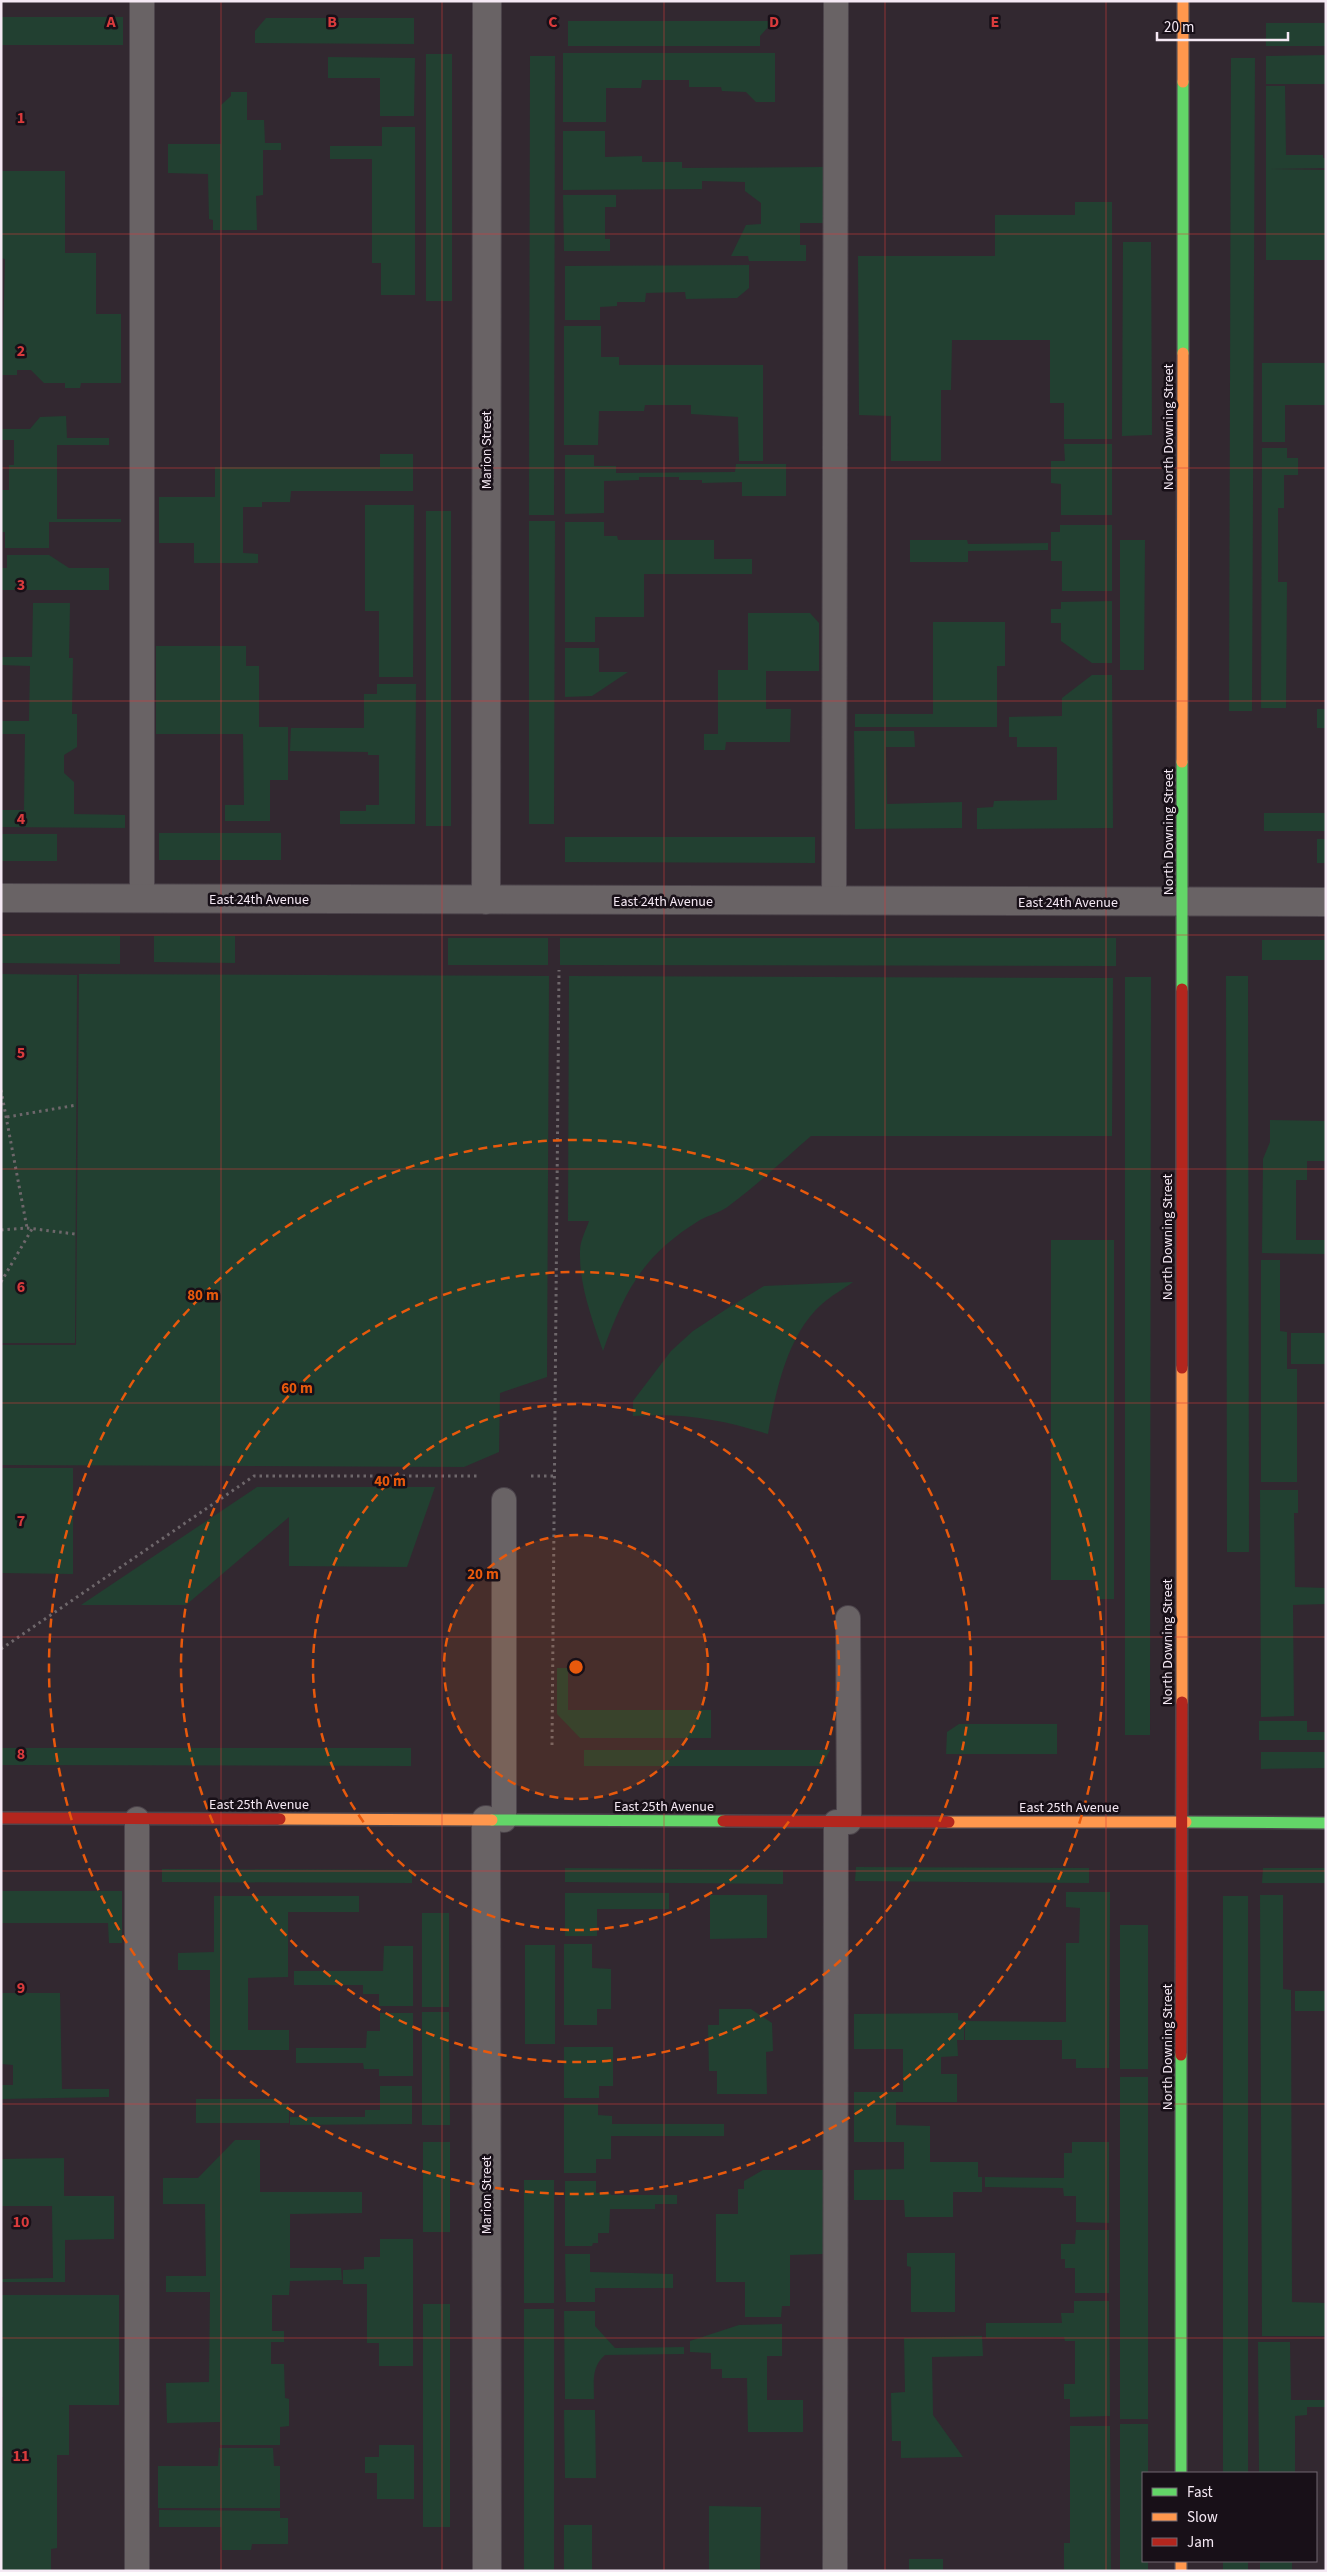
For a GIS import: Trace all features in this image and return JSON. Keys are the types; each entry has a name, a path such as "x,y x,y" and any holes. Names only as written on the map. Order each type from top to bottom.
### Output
{"main road":[{"name":"North Downing Street","path":"1181,2472 1183,1"},
{"name":"East 25th Avenue","path":"1,1818 1326,1823"}],"street":[{"name":"Marion Street","path":"486,900 487,1"},
{"name":"East 24th Avenue","path":"1,898 1326,902"},
{"name":"Marion Street","path":"487,2571 495,1820"}],"lane":[{"path":"142,1 142,899"},
{"path":"834,901 836,1"},
{"path":"495,1820 504,1500"},
{"path":"835,2571 842,1822 848,1618"},
{"path":"137,2571 138,1819"}],"path":[{"path":"552,1745 558,970"},
{"path":"1,1090 30,1228 1,1282"},
{"path":"6,1117 76,1105"},
{"path":"1,1230 30,1228 75,1234"},
{"path":"1,1649 254,1476 484,1476"},
{"path":"524,1476 554,1476"}],"green space":[{"path":"1,17 123,17 123,45 1,45"},
{"path":"266,18 414,18 414,44 255,43 255,31"},
{"path":"568,21 774,21 760,36 760,46 568,46"},
{"path":"1266,23 1326,23 1326,46 1266,46"},
{"path":"563,53 775,53 775,102 756,102 746,92 722,91 721,87 689,87 689,80 642,80 641,88 606,88 606,122 563,122"},
{"path":"426,54 452,54 452,301 426,301"},
{"path":"1326,55 1326,84 1266,84 1266,56"},
{"path":"530,56 555,56 554,515 529,515"},
{"path":"328,57 415,58 414,116 380,116 380,78 328,78"},
{"path":"1231,58 1255,58 1252,711 1229,711"},
{"path":"1266,86 1285,86 1286,155 1323,155 1323,158 1326,158 1326,168 1267,169 1326,170 1326,260 1266,260"},
{"path":"231,92 247,92 247,120 264,120 265,143 281,143 281,150 263,150 263,195 256,196 257,230 213,230 213,220 209,219 208,174 168,173 168,144 221,144 221,105 231,96"},
{"path":"382,127 415,127 415,295 381,295 381,263 372,263 372,159 330,159 330,146 382,146"},
{"path":"563,131 605,131 605,157 642,156 642,162 682,162 682,168 823,167 824,223 800,223 800,245 806,245 806,261 749,261 748,256 731,256 746,225 761,224 761,203 745,191 745,182 702,181 702,189 563,190"},
{"path":"1,171 65,171 65,253 96,253 96,314 121,314 121,383 81,383 80,388 65,388 65,383 44,383 31,370 17,370 17,375 2,375 5,259 1,258"},
{"path":"563,195 616,195 616,207 605,207 605,239 610,239 610,251 564,251"},
{"path":"1075,202 1112,202 1112,439 1064,439 1064,403 1050,403 1050,340 952,340 951,390 941,390 941,461 891,461 891,416 859,415 858,256 995,256 995,215 1075,215"},
{"path":"1123,242 1151,242 1152,435 1122,436"},
{"path":"749,265 749,288 737,298 686,299 685,292 646,293 645,302 617,302 617,306 600,307 600,320 565,320 565,266"},
{"path":"564,326 601,326 601,357 619,357 619,365 763,365 763,461 739,461 738,417 691,414 691,405 645,405 644,411 599,411 598,445 564,445"},
{"path":"1262,363 1326,363 1326,405 1285,405 1285,442 1262,442"},
{"path":"66,416 67,438 109,438 109,445 57,445 57,519 121,519 121,522 49,522 49,548 5,548 5,532 1,532 1,490 9,490 9,465 14,465 14,440 1,440 1,429 30,429 40,417"},
{"path":"1064,444 1112,444 1112,515 1061,515 1061,484 1051,483 1051,461 1065,461"},
{"path":"1262,448 1287,448 1287,458 1298,458 1298,475 1284,475 1284,508 1278,508 1278,582 1287,582 1286,708 1261,708"},
{"path":"380,454 413,454 413,491 291,491 290,502 262,502 262,507 243,507 243,553 258,554 258,563 194,563 194,543 159,543 159,497 215,497 215,467 380,467"},
{"path":"565,455 594,455 594,466 616,466 616,473 735,472 736,464 786,464 786,496 742,496 742,482 702,483 702,480 679,480 679,477 639,477 639,480 604,481 604,513 565,514"},
{"path":"365,505 414,505 413,677 379,677 379,611 365,611"},
{"path":"426,511 451,511 451,826 426,826"},
{"path":"529,521 555,521 554,824 529,824"},
{"path":"565,522 604,522 604,536 617,536 618,540 714,540 714,559 752,559 752,574 644,574 644,617 595,617 595,642 565,642"},
{"path":"1060,525 1112,525 1112,591 1062,591 1062,561 1051,561 1051,532 1060,532"},
{"path":"910,540 967,540 968,544 1048,543 1048,550 968,551 968,562 910,562"},
{"path":"1120,540 1145,540 1144,670 1120,670"},
{"path":"7,555 49,555 69,568 109,568 109,590 1,590 1,568 7,568"},
{"path":"1112,601 1112,663 1092,663 1061,641 1061,623 1051,623 1051,609 1061,609 1061,602"},
{"path":"33,603 70,603 69,658 73,658 72,714 77,714 77,747 64,755 64,773 74,782 74,814 125,815 125,828 1,827 1,810 24,810 25,734 1,734 1,721 29,721 30,666 1,665 1,657 32,657"},
{"path":"748,613 810,613 819,623 819,671 766,671 766,709 791,709 790,742 726,742 725,750 704,750 704,734 718,734 718,670 748,670"},
{"path":"933,622 1005,622 1005,666 997,666 997,727 855,727 855,714 933,714"},
{"path":"156,646 246,646 246,666 259,666 259,727 288,727 288,780 270,780 270,821 225,821 225,805 244,805 243,734 156,734"},
{"path":"565,648 599,648 599,672 628,672 592,696 565,697"},
{"path":"1092,675 1112,675 1113,828 977,829 977,808 993,807 994,801 1057,800 1057,747 1017,747 1017,737 1009,737 1009,717 1062,716 1062,698"},
{"path":"377,684 416,684 415,824 340,824 340,811 366,811 366,805 379,805 379,755 368,755 368,752 290,751 291,728 364,728 364,694 377,694"},
{"path":"1317,709 1326,709 1326,728 1317,728"},
{"path":"854,731 914,731 915,747 886,747 887,804 962,802 962,828 855,829"},
{"path":"1264,813 1326,813 1326,831 1264,831"},
{"path":"159,833 281,833 281,860 159,860"},
{"path":"1,834 57,834 57,861 1,861"},
{"path":"565,837 815,837 815,863 565,862"},
{"path":"1317,839 1326,839 1326,863 1317,863"},
{"path":"1,936 120,936 120,964 1,963"},
{"path":"154,936 235,936 235,963 154,962"},
{"path":"448,938 548,938 548,965 448,965"},
{"path":"560,938 1116,938 1116,966 560,965"},
{"path":"1262,940 1326,940 1326,960 1262,960"},
{"path":"1,974 77,975 75,1343 1,1343"},
{"path":"79,974 549,976 547,1377 500,1393 499,1452 464,1467 1,1465 1,1345 76,1345"},
{"path":"569,976 1113,978 1112,1136 811,1136 741,1197 719,1212 700,1220 680,1233 650,1261 628,1292 603,1351 587,1302 580,1264 581,1243 589,1221 568,1221"},
{"path":"1226,976 1248,976 1249,1552 1227,1552"},
{"path":"1125,977 1151,977 1150,1735 1125,1735"},
{"path":"1270,1120 1326,1121 1326,1161 1307,1161 1307,1180 1296,1180 1296,1240 1326,1240 1326,1254 1262,1253 1263,1159 1270,1142"},
{"path":"1051,1240 1114,1240 1114,1599 1097,1599 1097,1580 1051,1580"},
{"path":"1261,1260 1280,1260 1280,1331 1287,1332 1287,1369 1297,1369 1297,1482 1261,1482"},
{"path":"853,1282 822,1304 800,1331 779,1382 768,1434 734,1424 702,1418 669,1415 633,1416 633,1401 671,1351 693,1331 764,1286"},
{"path":"1291,1333 1326,1333 1326,1364 1291,1364"},
{"path":"1,1468 73,1468 73,1574 1,1573"},
{"path":"257,1487 435,1487 407,1567 289,1566 289,1517 186,1605 81,1605"},
{"path":"1260,1490 1298,1490 1298,1513 1294,1513 1295,1587 1326,1588 1326,1604 1293,1605 1294,1716 1261,1717"},
{"path":"557,1668 568,1668 568,1710 711,1710 711,1738 580,1738 557,1714"},
{"path":"1259,1721 1307,1721 1307,1732 1326,1732 1326,1740 1259,1740"},
{"path":"959,1724 1057,1724 1057,1754 946,1754 947,1732"},
{"path":"1,1748 411,1748 411,1766 1,1765"},
{"path":"584,1750 830,1750 822,1766 584,1766"},
{"path":"1261,1752 1326,1752 1326,1768 1261,1769"},
{"path":"856,1867 1089,1868 1089,1883 855,1881"},
{"path":"565,1868 783,1870 783,1884 565,1882"},
{"path":"1263,1868 1326,1868 1326,1883 1262,1883"},
{"path":"162,1869 412,1870 412,1883 162,1882"},
{"path":"1,1891 122,1891 122,1943 109,1943 108,1923 1,1923"},
{"path":"1066,1892 1110,1892 1109,2068 1076,2068 1076,2059 1062,2059 1062,2040 965,2040 965,2021 1066,2022 1066,1943 1079,1943 1080,1908 1066,1907"},
{"path":"565,1893 669,1893 669,1909 597,1909 597,1936 565,1936"},
{"path":"710,1895 767,1895 767,1938 710,1939"},
{"path":"1260,1895 1283,1895 1283,1989 1291,1990 1292,2302 1326,2303 1326,2336 1262,2336"},
{"path":"214,1896 359,1896 359,1912 288,1912 288,1977 248,1978 248,2030 289,2030 289,2050 210,2050 210,1970 178,1970 178,1953 214,1952"},
{"path":"1223,1896 1248,1896 1248,2472 1223,2472"},
{"path":"422,1913 449,1913 449,2007 422,2007"},
{"path":"1120,1925 1148,1925 1148,2069 1120,2069"},
{"path":"564,1944 592,1944 592,1968 611,1969 611,2009 597,2009 597,2025 564,2025"},
{"path":"525,1945 555,1945 555,2044 525,2044"},
{"path":"384,1946 413,1946 413,2006 379,2006 379,1994 363,1994 363,1985 294,1985 294,1971 383,1971"},
{"path":"1295,1991 1326,1991 1326,2011 1295,2011"},
{"path":"1,1993 60,1993 62,2089 109,2089 109,2097 1,2099 1,2085 13,2085 13,2065 1,2064"},
{"path":"719,2009 751,2009 772,2023 773,2051 766,2052 767,2094 717,2094 717,2071 709,2071 708,2025 719,2025"},
{"path":"422,2012 449,2012 450,2125 422,2125"},
{"path":"380,2013 413,2013 413,2076 379,2076 379,2069 364,2069 363,2063 296,2063 296,2048 366,2048 367,2031 380,2031"},
{"path":"958,2013 958,2020 964,2021 964,2040 957,2040 958,2056 941,2057 941,2074 957,2074 957,2102 896,2102 896,2125 930,2126 930,2162 978,2162 978,2177 982,2177 982,2192 953,2192 953,2217 905,2217 904,2200 854,2200 854,2170 904,2169 904,2142 854,2142 854,2092 903,2092 903,2049 854,2049 854,2014"},
{"path":"564,2047 613,2047 613,2086 599,2086 599,2098 564,2098"},
{"path":"1120,2077 1148,2077 1148,2419 1120,2419"},
{"path":"380,2086 412,2086 412,2124 290,2125 290,2117 365,2117 365,2110 380,2110"},
{"path":"196,2099 276,2099 277,2104 289,2104 289,2123 196,2123"},
{"path":"564,2104 598,2104 598,2115 612,2116 612,2124 724,2124 724,2136 611,2136 611,2159 596,2159 596,2173 564,2173"},
{"path":"235,2140 260,2140 260,2192 362,2192 362,2213 290,2214 290,2268 341,2268 342,2280 290,2281 289,2295 272,2295 272,2331 284,2331 284,2342 271,2342 271,2364 284,2364 285,2398 289,2399 289,2426 280,2427 280,2445 220,2445 220,2422 167,2423 166,2383 209,2382 210,2292 166,2292 166,2276 206,2276 205,2204 163,2204 163,2178 198,2178"},
{"path":"423,2142 450,2142 450,2232 423,2232"},
{"path":"1072,2142 1109,2142 1109,2223 1076,2222 1076,2196 1064,2196 1063,2188 985,2187 985,2177 1064,2178 1064,2153 1072,2153"},
{"path":"64,2158 64,2196 114,2196 114,2239 65,2240 65,2282 1,2282 1,2279 53,2278 52,2206 1,2206 1,2159"},
{"path":"763,2170 823,2170 823,2254 790,2255 790,2306 782,2306 781,2317 745,2317 745,2282 716,2282 716,2214 738,2214 738,2189 744,2189 744,2181"},
{"path":"524,2180 554,2180 554,2303 524,2303"},
{"path":"565,2181 596,2181 596,2193 610,2193 611,2195 677,2195 677,2204 655,2204 655,2209 610,2209 609,2233 598,2233 598,2243 593,2243 592,2246 565,2246"},
{"path":"1076,2230 1109,2230 1109,2293 1075,2293 1075,2268 1065,2268 1065,2259 1061,2259 1061,2244 1075,2244"},
{"path":"380,2239 413,2239 413,2366 379,2366 379,2343 367,2343 367,2284 343,2284 343,2270 364,2269 364,2257 380,2257"},
{"path":"907,2253 955,2253 955,2312 911,2312 911,2267 907,2266"},
{"path":"565,2254 590,2254 590,2272 673,2274 673,2288 595,2288 595,2302 566,2302"},
{"path":"1,2295 119,2295 119,2405 69,2405 69,2455 57,2455 57,2548 51,2549 51,2571 1,2571 3,2397 1,2397"},
{"path":"1074,2301 1109,2301 1110,2416 1070,2417 1070,2399 1064,2399 1064,2384 1075,2384 1075,2341 1065,2341 1064,2337 986,2338 986,2323 1062,2323 1061,2313 1074,2313"},
{"path":"423,2304 450,2304 450,2527 423,2527"},
{"path":"524,2309 554,2309 554,2571 524,2571"},
{"path":"564,2311 595,2311 595,2326 615,2348 684,2347 684,2354 605,2355 595,2370 594,2399 565,2399"},
{"path":"782,2324 782,2356 767,2356 767,2400 803,2400 803,2432 748,2432 747,2378 722,2378 722,2369 711,2369 711,2353 690,2352 690,2341 739,2325"},
{"path":"982,2336 983,2356 932,2357 933,2415 963,2457 901,2458 901,2441 892,2441 891,2393 905,2392 904,2338"},
{"path":"1258,2342 1290,2342 1291,2400 1326,2400 1326,2407 1307,2407 1307,2415 1295,2416 1295,2472 1259,2472"},
{"path":"564,2410 595,2410 596,2478 565,2478"},
{"path":"1120,2424 1148,2424 1148,2472 1142,2472 1142,2562 1148,2562 1148,2571 1120,2571"},
{"path":"1070,2426 1110,2426 1111,2571 1064,2571 1064,2543 1070,2543"},
{"path":"379,2445 414,2445 414,2499 377,2499 377,2473 365,2473 365,2457 379,2457"},
{"path":"219,2448 273,2448 274,2466 280,2466 280,2508 158,2508 158,2466 218,2466"},
{"path":"709,2506 761,2507 760,2571 709,2571"},
{"path":"159,2510 280,2511 280,2518 288,2518 288,2544 252,2544 251,2550 222,2550 221,2527 159,2527"},
{"path":"564,2525 592,2525 592,2571 564,2571"},
{"path":"909,2559 943,2559 943,2571 909,2571"},
{"path":"1223,2562 1248,2562 1248,2571 1223,2571"},
{"path":"1260,2562 1292,2562 1292,2571 1260,2571"}],"traffic: fast":[{"path":"1183,82 1183,353"},
{"path":"1182,762 1182,989"},
{"path":"492,1820 723,1821"},
{"path":"1186,1822 1326,1823"},
{"path":"1181,2055 1181,2472"}],"traffic: slow":[{"path":"1183,1 1183,82"},
{"path":"1182,762 1183,353"},
{"path":"1182,1368 1182,1702"},
{"path":"280,1819 492,1820"},
{"path":"949,1822 1186,1822"},
{"path":"1181,2562 1181,2571"}],"traffic: jam":[{"path":"1182,989 1182,1368"},
{"path":"1181,2055 1182,1702"},
{"path":"1,1818 280,1819"},
{"path":"723,1821 949,1822"}]}
